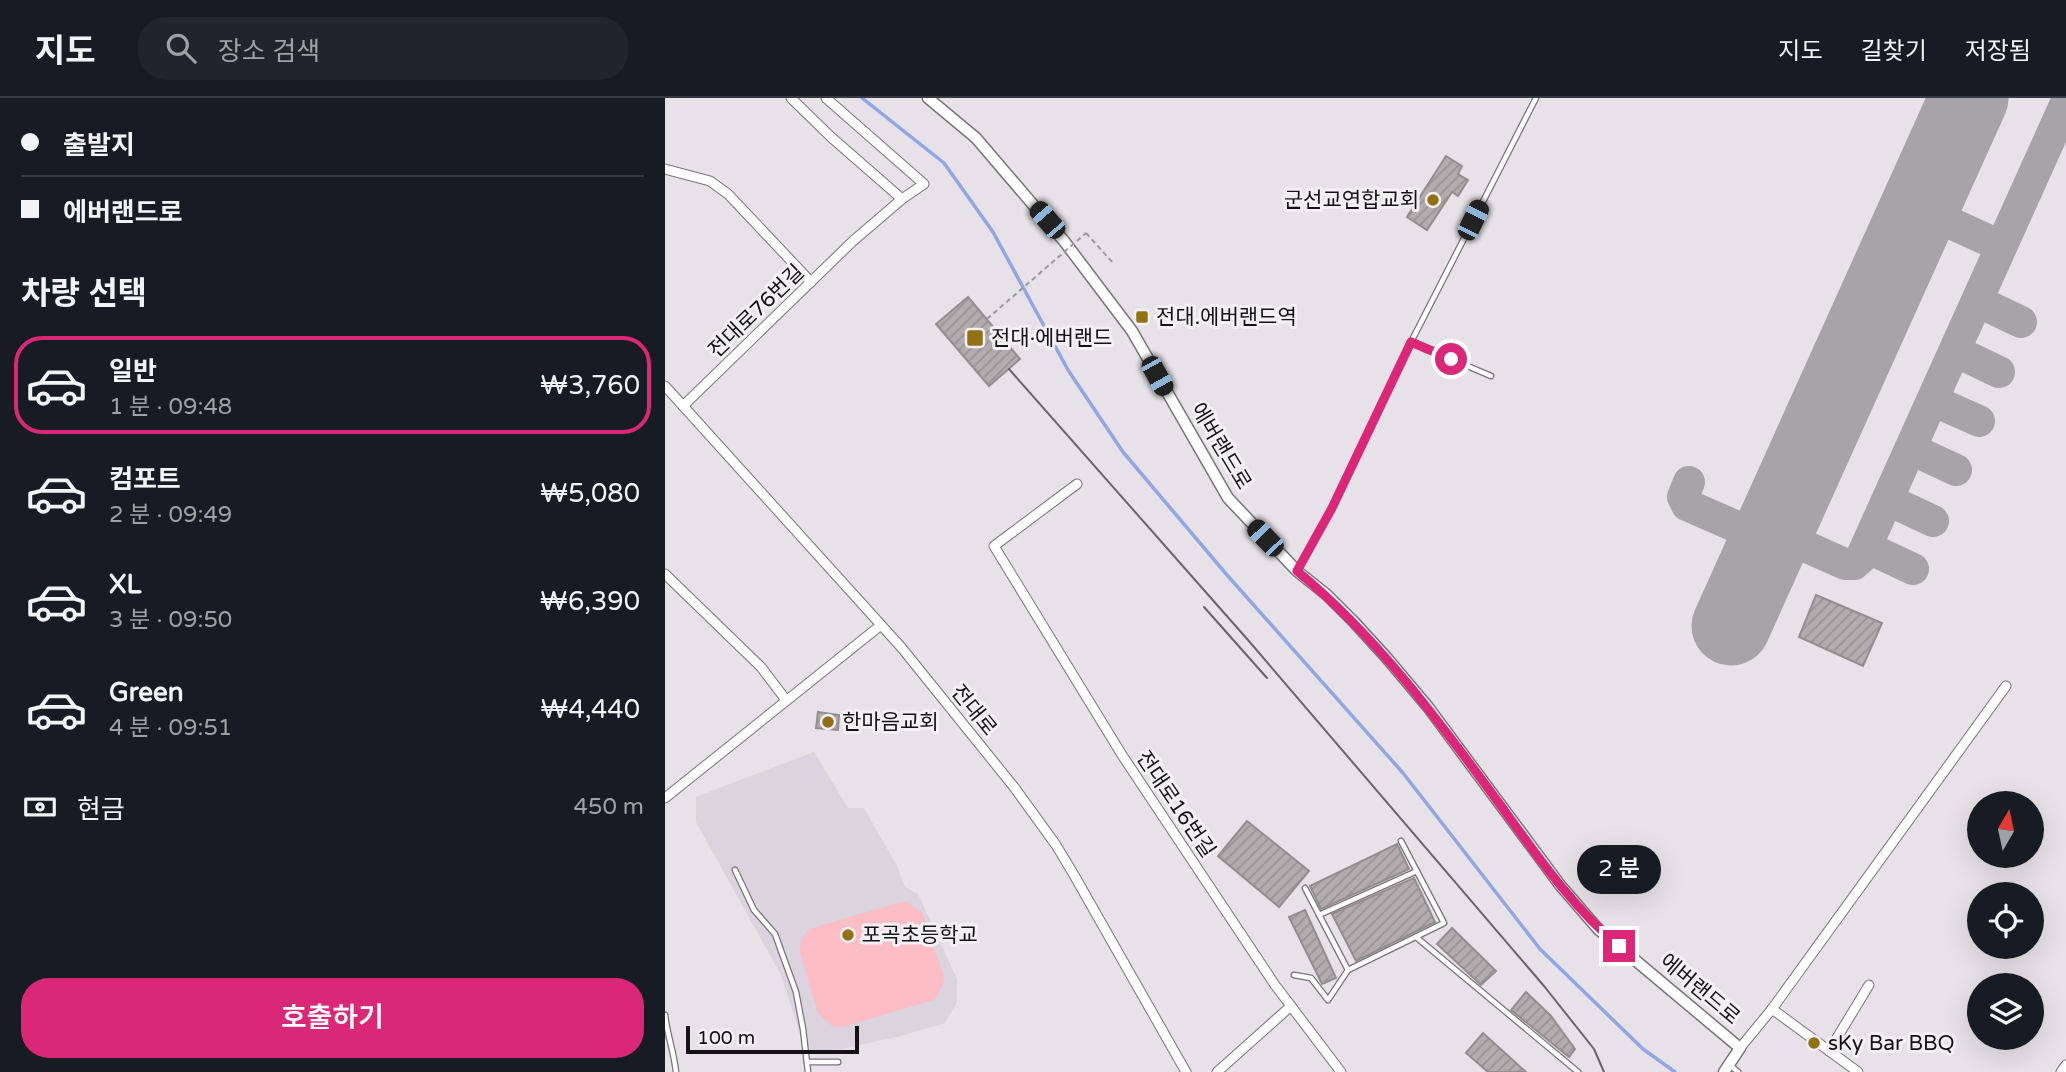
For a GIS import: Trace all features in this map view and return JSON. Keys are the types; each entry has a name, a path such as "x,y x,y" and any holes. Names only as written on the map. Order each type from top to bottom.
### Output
{"street":[{"path":"791,98 902,199"},
{"name":"전대로76번길","path":"683,406 853,241 924,184 827,98"},
{"name":"에버랜드로","path":"928,98 976,138 1064,241 1132,331 1228,498 1297,571 1327,595 1354,622 1428,707 1560,885 1598,929 1740,1048 1730,1070"},
{"path":"665,169 710,181 728,194 811,282"},
{"name":"전대로","path":"665,386 881,625 1014,788 1056,845 1186,1072"},
{"name":"전대로16번길","path":"1077,484 994,546 1122,755 1291,1006 1341,1072"},
{"path":"665,574 761,667 786,700"},
{"path":"665,798 881,625"},
{"path":"1740,1048 1772,1009 2006,686"},
{"path":"1829,1051 1869,985"},
{"path":"1217,1072 1291,1006"},
{"path":"1772,1009 1858,1072"},
{"path":"1172,1046 1180,1072"},
{"path":"2061,1072 2066,1065"}],"lane":[{"path":"1297,571 1332,508 1411,342 1535,98"},
{"path":"1411,342 1491,376"},
{"path":"1294,975 1311,978 1328,1000 1348,970 1444,923 1401,841"},
{"path":"734,870 754,910 775,934 796,992 808,1072"},
{"path":"1319,915 1417,871"},
{"path":"1305,888 1348,970"},
{"path":"1416,937 1578,1072"},
{"path":"665,1015 676,1072"},
{"path":"807,1062 838,1062"}],"path":[{"path":"987,319 1086,233 1114,264"}],"shaded area":[{"name":"포곡초등학교","path":"814,752 848,808 864,808 897,866 905,887 918,894 957,979 957,1002 945,1023 842,1049 806,1052 781,975 696,822 696,797"},
{"path":"905,901 922,912 944,977 940,992 934,1000 842,1027 832,1026 818,1013 800,952 805,934 809,929"}],"building":[{"path":"1446,156 1462,166 1458,174 1468,180 1458,196 1452,192 1427,230 1407,217"},
{"path":"968,297 1020,359 989,386 936,324"},
{"path":"1816,595 1882,623 1863,666 1799,637"},
{"path":"818,712 839,715 838,730 816,728"},
{"path":"1247,821 1309,871 1279,907 1218,856"},
{"path":"1397,844 1409,869 1321,909 1310,886"},
{"path":"1414,878 1435,922 1356,961 1332,914"},
{"path":"1305,910 1336,978 1322,984 1289,917"},
{"path":"1452,928 1496,971 1481,985 1437,944"},
{"path":"1526,992 1551,1016 1575,1049 1569,1057 1511,1010"},
{"path":"1483,1033 1526,1072 1488,1072 1466,1053"}],"waterway":[{"path":"862,98 944,163 993,232 1068,370 1123,452 1227,575 1403,773 1540,949 1643,1049 1675,1072"}],"taxiway":[{"path":"1791,540 1845,564 1854,564 1861,558 2066,103"},
{"path":"1937,217 2001,246"},
{"path":"1977,301 2021,322"},
{"path":"1955,351 1999,372"},
{"path":"1934,401 1979,421"},
{"path":"1911,449 1956,470"},
{"path":"1689,482 1683,497 1687,505 1751,533"},
{"path":"1888,500 1933,521"},
{"path":"1868,548 1913,569"}],"runway":[{"path":"1731,626 1969,98"}],"tram line":[{"path":"1009,369 1248,640 1544,986 1594,1049 1604,1072"},
{"path":"1204,607 1267,678"}],"place":[{"name":"군선교연합교회","path":"1433,200"},
{"name":"전대.에버랜드역","path":"1142,317"},
{"name":"전대·에버랜드","path":"975,338"},
{"name":"한마음교회","path":"828,722"},
{"name":"포곡초등학교","path":"848,935"},
{"name":"sKy Bar BBQ","path":"1814,1043"}],"route":[{"path":"1451,359 1411,342 1332,508 1297,571 1327,595 1386,657 1428,707 1560,885 1598,929 1619,946"}]}
